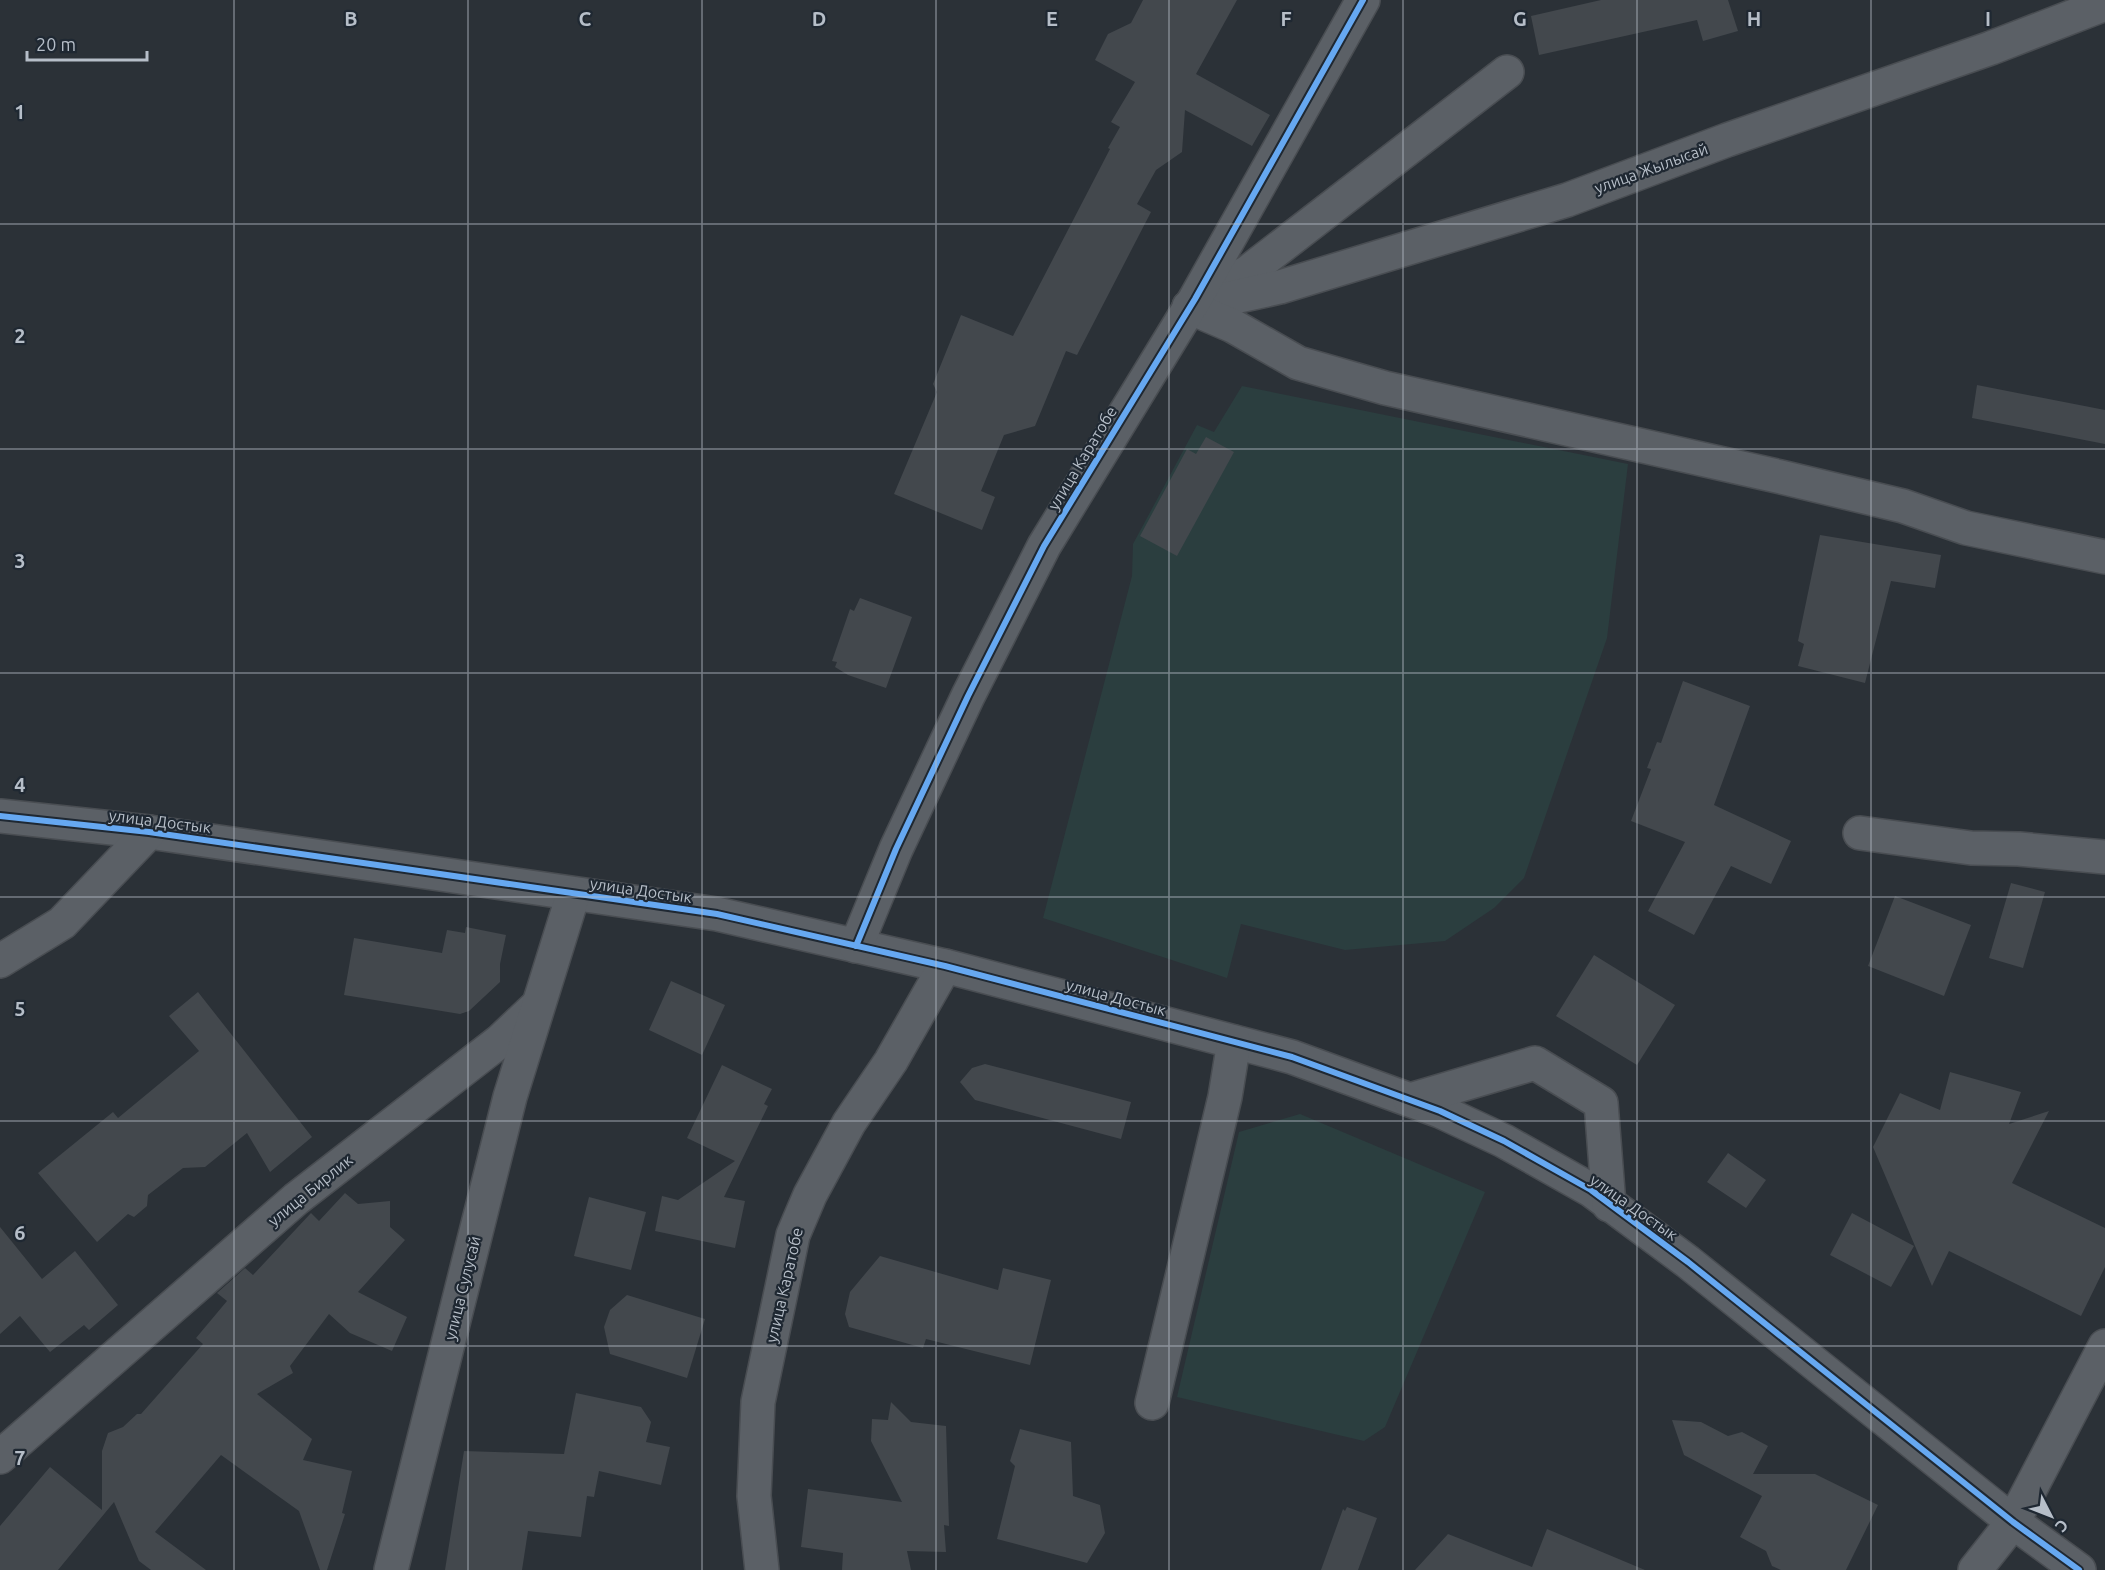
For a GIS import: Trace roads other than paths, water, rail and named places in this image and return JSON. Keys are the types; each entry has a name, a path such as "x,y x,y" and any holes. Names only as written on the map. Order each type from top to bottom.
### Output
{"street":[{"name":"улица Каратобе","path":"856,946 896,849 968,696 1044,546 1192,303 1363,0"},
{"path":"1341,42 1379,0"},
{"name":"улица Жылысай","path":"1192,303 1280,287 1567,200 1727,140 1990,48 2105,4"},
{"path":"1192,303 1248,272 1507,72"},
{"path":"1192,303 1298,363 1385,388 1780,477 1903,506 1966,528 2105,557"},
{"name":"улица Достык","path":"0,816 149,832 717,914 945,966 1292,1057 1440,1111 1504,1141 1591,1190 1688,1262 2013,1522 2079,1570"},
{"name":"улица Достык","path":"0,961 62,923 149,832"},
{"path":"1860,834 1971,848 2019,849 2105,857"},
{"name":"улица Бирлик","path":"0,1457 296,1199 500,1041 536,1007 573,895"},
{"name":"улица Каратобе","path":"762,1570 754,1496 758,1402 793,1235 810,1195 849,1123 891,1061 945,966"},
{"name":"улица Сулусай","path":"391,1570 510,1097 536,1007"},
{"path":"1152,1403 1225,1097 1234,1042"},
{"path":"1410,1100 1534,1063 1601,1103 1609,1204"},
{"path":"1975,1570 2013,1522 2105,1346"}]}
